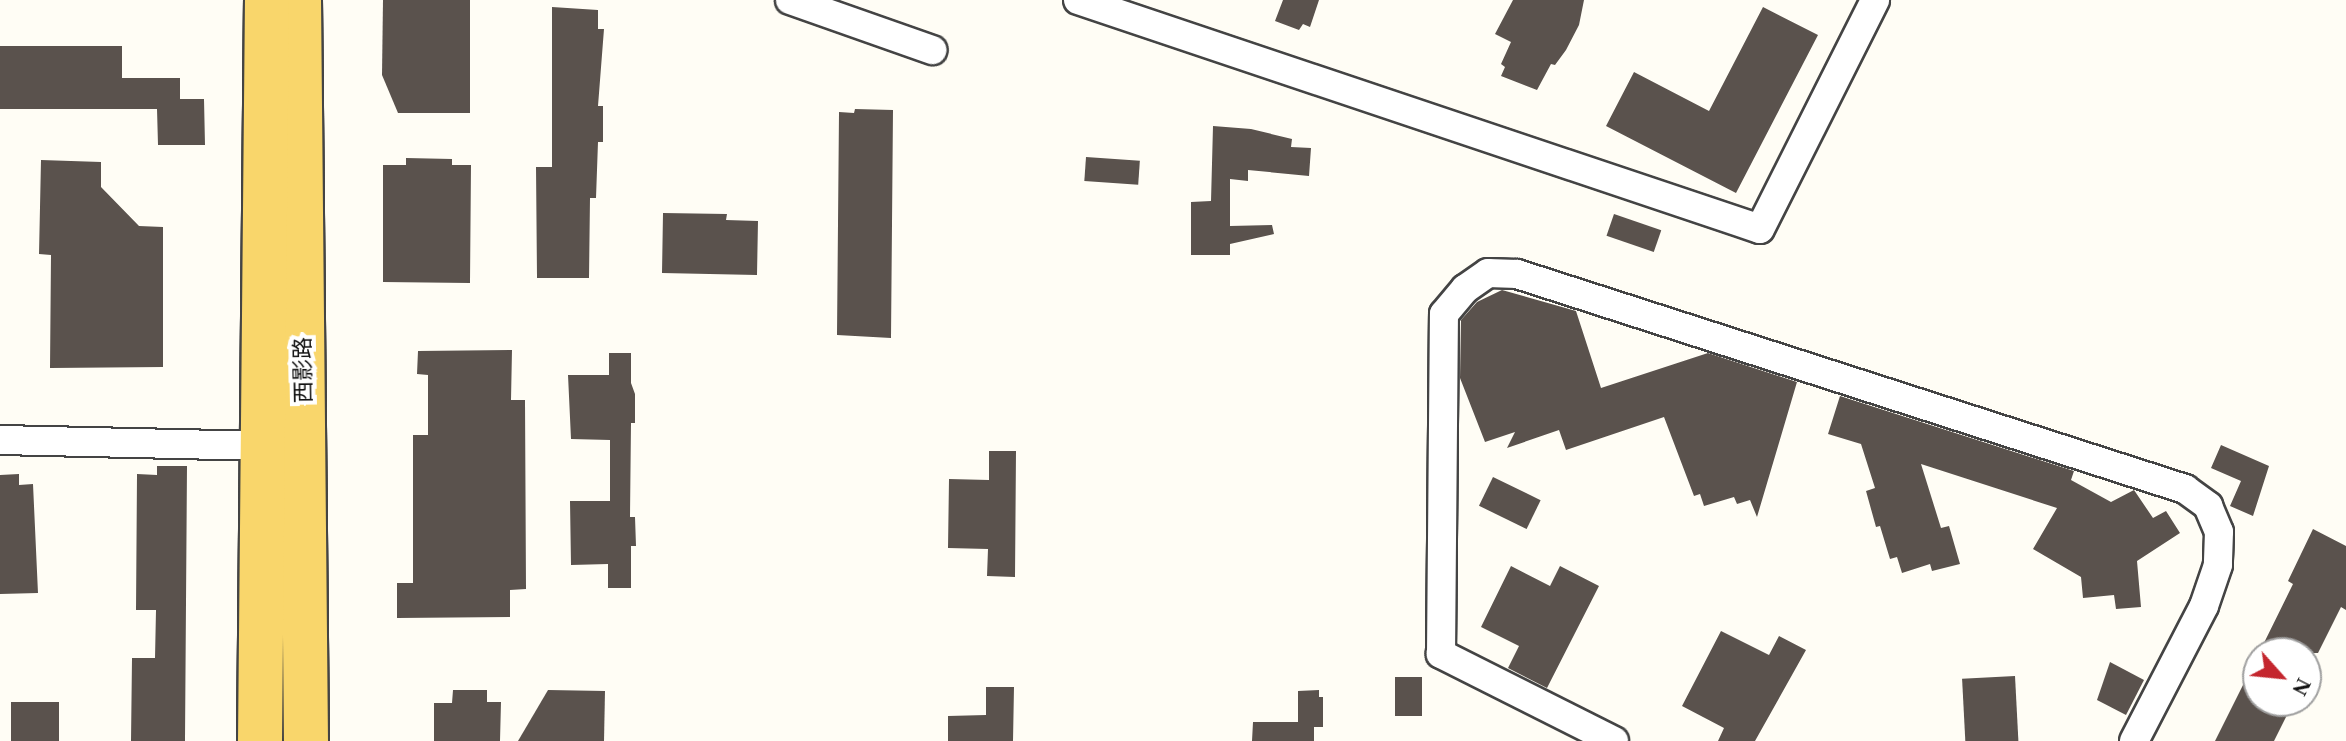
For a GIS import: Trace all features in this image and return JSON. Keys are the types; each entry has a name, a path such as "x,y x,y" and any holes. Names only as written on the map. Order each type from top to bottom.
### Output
{"main road":[{"name":"西影路","path":"260,741 267,0"},
{"name":"西影路","path":"299,0 306,741"}],"street":[{"path":"790,0 932,50"},
{"path":"1078,0 1760,229 1875,0"},
{"path":"1614,741 1441,654 1444,314 1465,289 1488,273 1517,274 2185,489 2208,506 2219,532 2218,565 2204,606 2134,741"},
{"path":"0,440 263,446"}],"building":[{"path":"383,0 470,0 470,113 398,113 382,75"},
{"path":"1283,0 1319,0 1310,27 1303,24 1299,30 1275,21"},
{"path":"1513,0 1584,0 1579,25 1566,50 1555,65 1551,64 1537,90 1501,76 1505,67 1501,64 1511,42 1495,34"},
{"path":"552,7 598,10 598,29 604,29 598,106 603,106 603,142 598,142 596,198 590,198 589,278 537,278 536,167 552,167"},
{"path":"1763,7 1818,35 1736,193 1606,126 1634,72 1709,111"},
{"path":"0,46 122,46 122,78 180,78 180,99 204,99 205,145 158,145 157,109 0,109"},
{"path":"855,109 893,110 891,338 837,335 839,112 854,113"},
{"path":"1213,126 1251,129 1292,139 1291,147 1311,148 1309,176 1248,170 1248,181 1230,179 1230,226 1272,225 1274,234 1230,244 1230,255 1191,255 1191,202 1211,201"},
{"path":"1086,157 1140,161 1138,185 1084,181"},
{"path":"406,158 452,159 452,165 471,165 470,283 383,282 383,165 406,165"},
{"path":"41,160 101,162 101,187 139,226 163,227 163,367 50,368 51,255 39,254"},
{"path":"663,213 727,214 726,220 758,221 757,275 662,273"},
{"path":"1614,214 1661,230 1654,252 1607,236"},
{"path":"1502,290 1576,311 1601,388 1708,353 1797,382 1757,517 1750,500 1737,504 1734,497 1704,506 1700,494 1694,496 1664,417 1566,450 1559,430 1507,448 1515,432 1485,442 1460,378 1461,320 1477,302"},
{"path":"512,350 511,400 525,400 526,589 510,590 510,617 397,618 397,583 413,583 413,435 428,435 428,375 417,374 418,351"},
{"path":"609,353 631,353 631,383 635,394 635,423 631,423 630,517 635,517 636,546 631,546 631,588 608,588 608,564 571,565 570,501 610,501 610,440 571,439 568,375 609,375"},
{"path":"1840,396 2074,471 2071,480 2111,502 2134,490 2153,518 2166,511 2180,533 2137,561 2141,607 2116,609 2114,595 2083,598 2081,577 2033,549 2057,508 1921,464 1941,528 1949,526 1960,564 1932,571 1930,564 1902,573 1897,557 1890,559 1880,526 1876,527 1866,491 1875,488 1861,444 1828,434"},
{"path":"2221,445 2269,466 2253,516 2230,506 2241,481 2211,468"},
{"path":"989,451 1016,451 1015,577 987,576 988,549 948,548 949,479 989,480"},
{"path":"157,466 187,466 185,741 131,741 132,658 155,658 156,610 136,610 137,474 157,475"},
{"path":"19,474 19,485 33,484 38,593 0,594 0,475"},
{"path":"1493,477 1541,500 1527,529 1479,506"},
{"path":"2313,529 2346,546 2346,610 2341,607 2322,645 2322,637 2267,637 2293,584 2288,581"},
{"path":"1511,566 1550,586 1560,566 1599,586 1547,688 1508,668 1519,646 1481,627"},
{"path":"1721,631 1769,655 1779,636 1806,650 1755,741 1718,741 1724,728 1682,706"},
{"path":"2110,662 2144,680 2126,715 2097,700"},
{"path":"2015,676 2018,741 1965,741 1962,679"},
{"path":"1395,677 1422,677 1422,716 1395,716"},
{"path":"986,687 1014,687 1013,741 948,741 948,716 986,715"},
{"path":"2242,687 2242,717 2286,717 2274,741 2215,741"},
{"path":"453,690 487,690 487,702 501,702 500,741 434,741 434,703 452,703"},
{"path":"548,690 605,691 604,741 518,741"},
{"path":"1319,690 1319,697 1323,697 1323,727 1314,727 1314,741 1252,741 1253,722 1298,722 1298,691"},
{"path":"11,702 59,702 59,741 11,741"}]}
